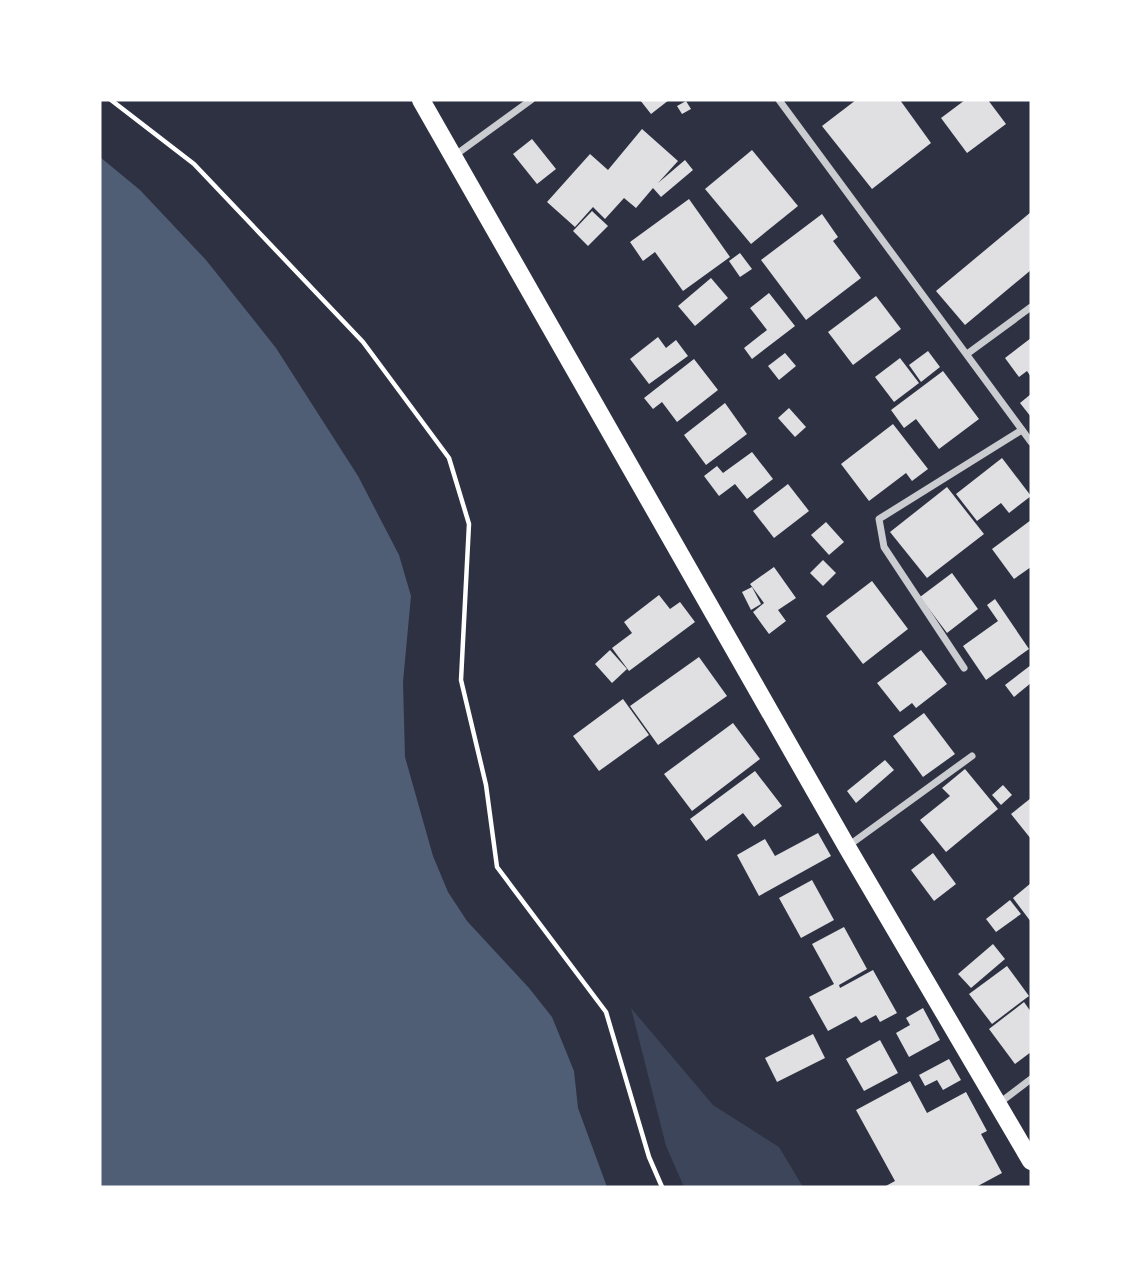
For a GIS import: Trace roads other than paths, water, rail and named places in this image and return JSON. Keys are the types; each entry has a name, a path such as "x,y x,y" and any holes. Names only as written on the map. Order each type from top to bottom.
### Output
{"main road":[{"path":"421,100 847,847 1031,1161"}],"street":[{"path":"454,157 531,100"},
{"path":"781,101 1031,442"},
{"path":"967,354 1031,307"},
{"path":"964,668 884,547 879,519 1022,430"},
{"path":"847,847 972,756"},
{"path":"998,1105 1031,1079"}]}
